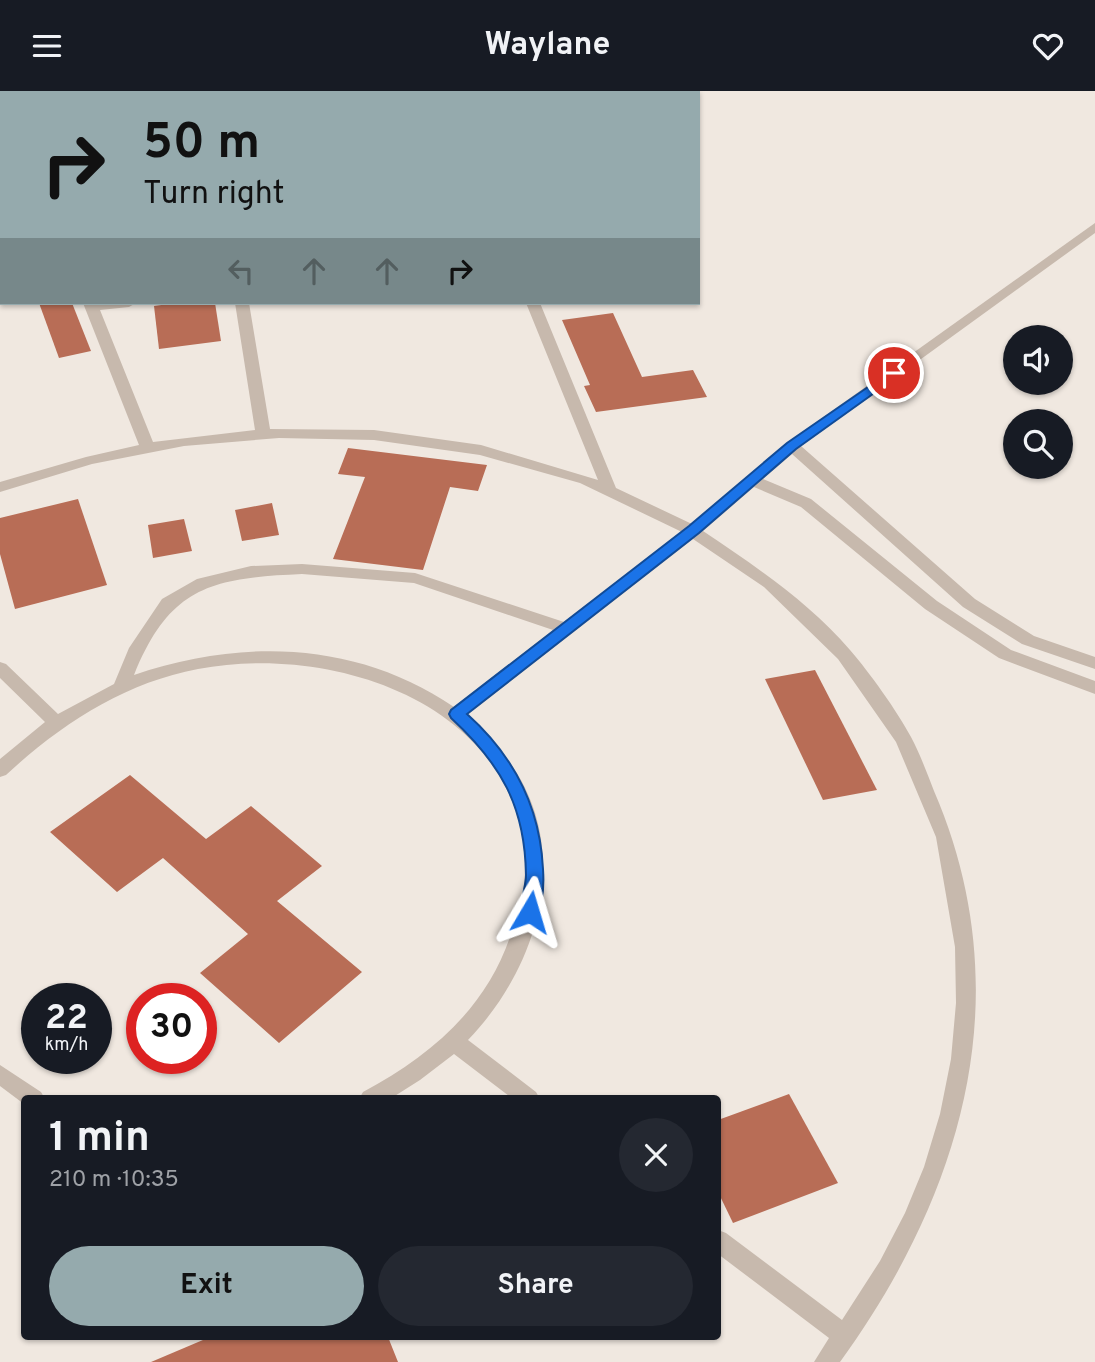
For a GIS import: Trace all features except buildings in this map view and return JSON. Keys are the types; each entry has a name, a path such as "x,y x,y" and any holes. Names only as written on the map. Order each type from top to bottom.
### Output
{"street":[{"path":"457,714 694,530 792,446 1095,227"},
{"path":"91,305 148,448"},
{"path":"242,305 263,434"},
{"path":"534,305 609,488"},
{"path":"0,487 79,463 148,448 229,436 328,433 425,440 519,459 609,488 694,530 772,583 807,614 871,687 897,727 920,771 939,818 954,867 963,920 967,976 965,1033 956,1092 940,1153 917,1215 886,1276 826,1362"},
{"path":"792,446 969,603 1028,640 1095,663"},
{"path":"752,480 806,503 931,605 1005,654 1095,688"},
{"path":"121,687 137,648 168,603 203,583 251,571 302,569 415,578 567,629"},
{"path":"0,770 27,744 56,722 121,687 156,674 219,660 265,656 300,657 369,670 401,681 457,714 494,752 516,786 528,815 534,846 535,879 527,923 503,979 481,1011 453,1041 420,1069 377,1095"},
{"path":"0,668 56,722"},
{"path":"453,1041 524,1095"},
{"path":"1,1078 28,1095"},
{"path":"721,1243 846,1337"}],"route":[{"path":"530,912 535,879 534,846 528,815 516,786 500,759 481,736 457,714 694,530 792,446 894,373"}]}
